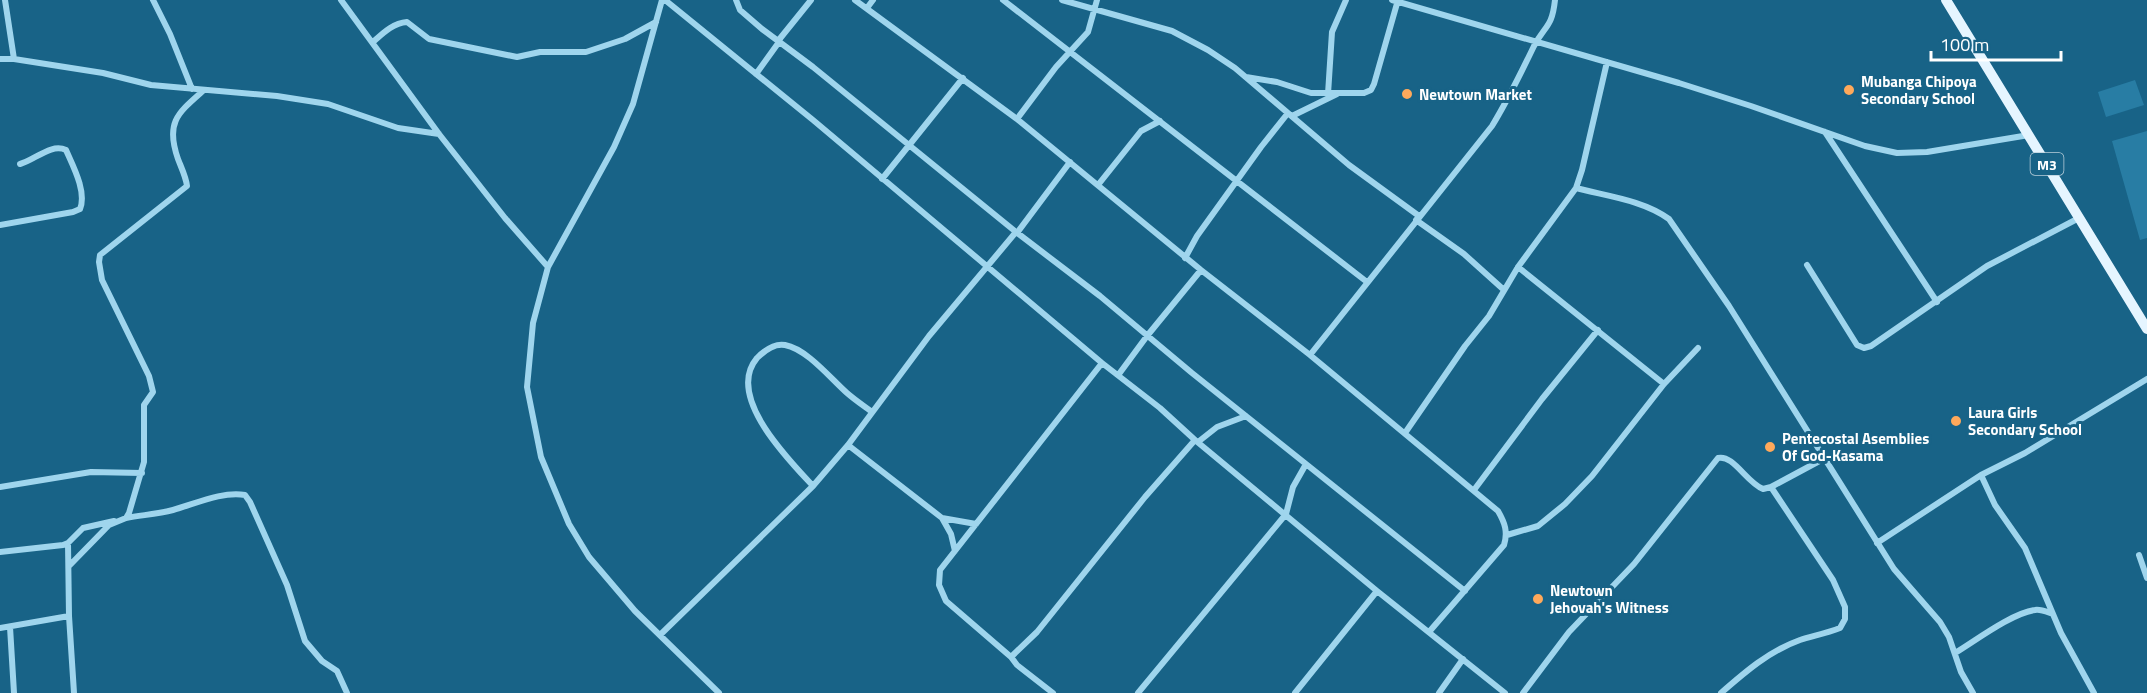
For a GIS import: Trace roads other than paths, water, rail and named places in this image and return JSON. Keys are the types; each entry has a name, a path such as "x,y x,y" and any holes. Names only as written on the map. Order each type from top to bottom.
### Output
{"main road":[{"name":"M3","path":"1946,0 2147,328"}],"street":[{"path":"5,0 14,59"},
{"path":"153,0 170,34 192,89"},
{"path":"341,0 439,134 505,218 548,267"},
{"path":"720,693 617,590 590,557 569,524 541,457 527,387 533,323 548,267 614,147 633,104 663,0 756,74 1102,363 1119,374 1377,591 1505,693"},
{"path":"736,0 740,10 778,42 813,67 1465,591"},
{"path":"756,74 811,0"},
{"path":"855,0 1017,119 1185,258 1310,355 1498,511 1504,521 1507,535 1504,545 1429,632"},
{"path":"867,8 873,0"},
{"path":"1003,0 1367,282"},
{"path":"1062,0 1172,31 1208,50 1246,77 1349,165 1464,254 1504,290"},
{"path":"1017,119 1070,51 1088,32 1097,0"},
{"path":"1328,94 1332,32 1346,0"},
{"path":"1246,77 1277,82 1311,93 1364,93 1371,90 1396,0 1536,43 1710,92 1865,146 1897,153 1927,152 2030,135"},
{"path":"1310,355 1492,126 1536,43 1549,26 1554,14 1555,0"},
{"path":"373,42 388,29 407,22 429,39 517,57 540,52 586,52 625,39 657,22"},
{"path":"0,59 14,59 103,73 151,85 277,96 328,104 398,128 439,134"},
{"path":"1405,433 1465,346 1489,316 1518,267 1576,188 1607,62"},
{"path":"882,179 963,78"},
{"path":"126,518 142,473 144,462 143,409 153,389 149,376 102,280 100,255 187,186 174,144 173,124 177,116 204,90"},
{"path":"1185,258 1197,236 1261,147 1290,115 1338,94"},
{"path":"1098,185 1142,131 1160,121"},
{"path":"1825,131 1937,302"},
{"path":"0,225 73,212 81,206 80,191 66,150 57,147 20,164"},
{"path":"660,635 813,486 848,445 929,336 1017,233 1070,162"},
{"path":"1576,188 1644,205 1669,219 1729,306 1894,569 1940,621 1972,693"},
{"path":"1807,265 1857,345 1864,348 1871,346 1937,302 1987,266 2080,218"},
{"path":"1518,267 1664,384"},
{"path":"1119,374 1201,270"},
{"path":"1474,490 1542,399 1599,330"},
{"path":"813,486 789,460 762,422 748,391 748,375 752,365 762,353 772,347 785,345 817,364 872,412"},
{"path":"1507,535 1538,526 1565,504 1592,476 1664,384 1698,348"},
{"path":"1053,693 1017,665 1011,657 942,596 939,585 940,570 1102,363"},
{"path":"1877,543 1981,475 2025,453 2147,379"},
{"path":"1011,657 1037,632 1145,497 1197,441 1217,427 1246,416"},
{"path":"848,445 942,518 951,534 955,551"},
{"path":"1523,693 1569,632 1634,564 1718,458 1723,456 1728,458 1756,486 1762,489 1771,487 1825,458"},
{"path":"1138,693 1286,514 1293,487 1306,464"},
{"path":"0,487 91,472 142,473"},
{"path":"1981,475 1995,506 2025,548 2071,652 2094,693"},
{"path":"1721,693 1764,659 1800,640 1840,628 1845,619 1845,607 1833,580 1771,487"},
{"path":"0,552 68,543 83,528 171,510 221,496 245,495 287,585 305,641 322,660 337,671 347,693"},
{"path":"942,518 976,524"},
{"path":"69,566 116,520"},
{"path":"68,543 69,616 74,693"},
{"path":"2139,555 2147,578"},
{"path":"1295,693 1377,591"},
{"path":"1954,653 2029,611 2037,609 2053,614"},
{"path":"0,628 69,616"},
{"path":"10,627 14,693"},
{"path":"1439,693 1463,659"}],"place":[{"name":"Mubanga Chipoya Secondary School","path":"1849,90"},
{"name":"Newtown Market","path":"1407,94"},
{"name":"Laura Girls Secondary School","path":"1956,421"},
{"name":"Pentecostal Asemblies Of God-Kasama","path":"1770,447"},
{"name":"Newtown Jehovah's Witness","path":"1538,599"}]}
